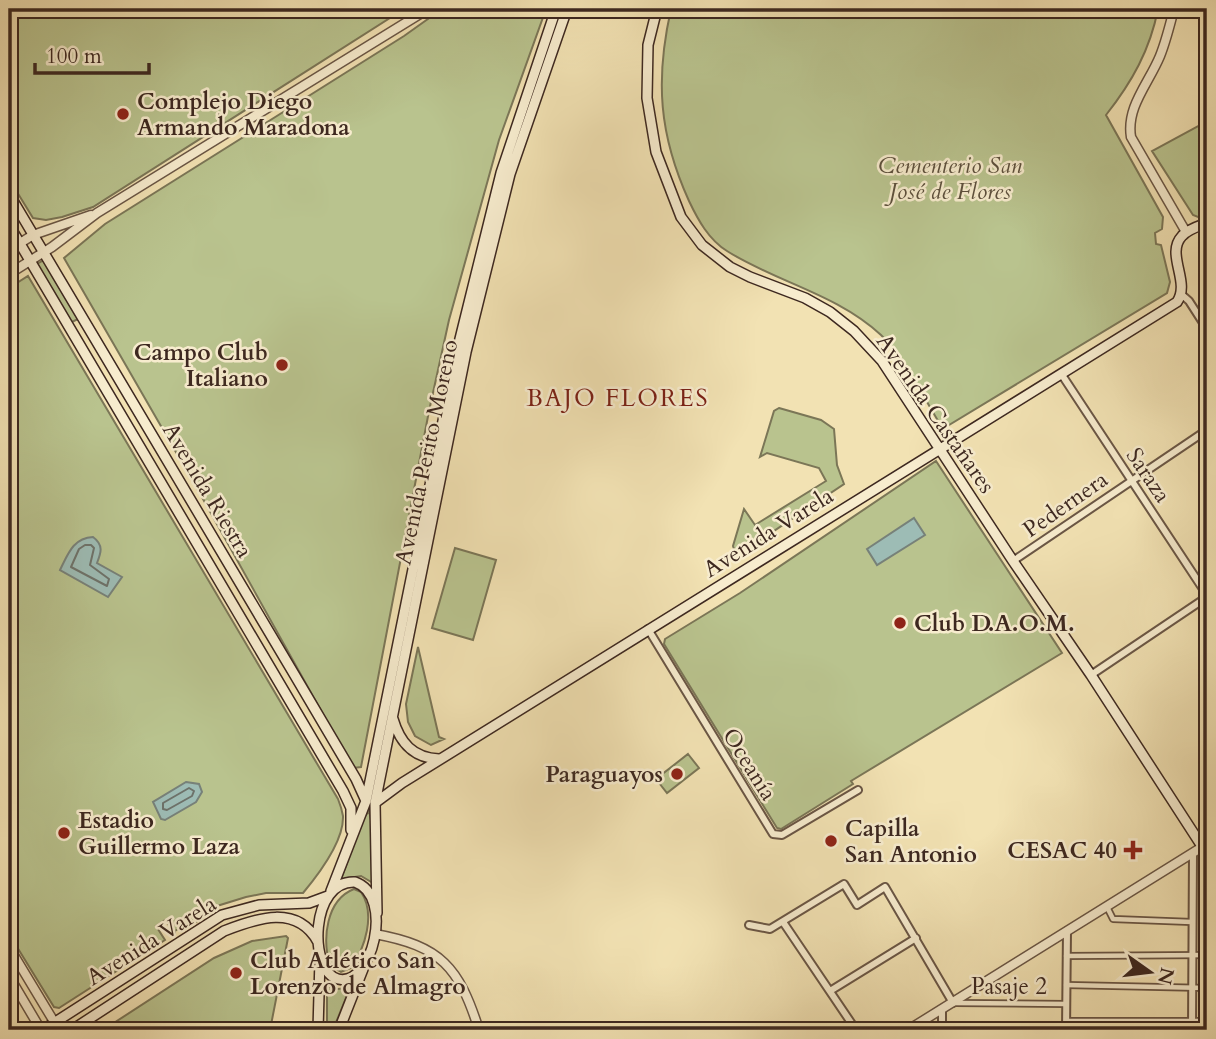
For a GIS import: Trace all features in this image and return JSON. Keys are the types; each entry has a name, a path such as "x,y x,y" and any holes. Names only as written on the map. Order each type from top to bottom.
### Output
{"main road":[{"name":"Avenida Perito Moreno","path":"377,914 370,802 371,776 458,347 501,173 556,9"},
{"name":"Avenida Perito Moreno","path":"329,893 349,842 370,802 392,716 466,352 504,199 536,97 568,9"},
{"name":"Avenida Castañares","path":"649,9 646,69 650,124 668,189 691,233 730,267 805,298 830,312 854,331 882,361 1206,848"},
{"name":"Avenida Castañares","path":"650,31 657,9"},
{"name":"Avenida Riestra","path":"9,194 370,802"},
{"path":"1181,294 1177,247 1180,237 1207,223"},
{"name":"Avenida Riestra","path":"9,225 347,799 352,816 349,842"},
{"name":"Avenida Varela","path":"370,802 1062,375 1177,302 1181,294"},
{"path":"279,682 294,674"},
{"path":"392,716 400,739 408,748 429,758 440,759"},
{"path":"356,779 364,781 371,776"},
{"path":"318,1030 318,942 322,911 329,893 346,883 360,884 370,895 377,914 375,934 339,1030"},
{"name":"Avenida Varela","path":"42,1030 57,1026 222,915 259,905 309,902 329,893"},
{"name":"Avenida Varela","path":"72,1030 224,931 250,921 288,918 300,921 309,928 318,942"},
{"path":"320,954 328,972 337,979 352,976 366,961"}],"street":[{"path":"9,274 43,253 97,213 428,9"},
{"path":"1174,9 1160,56 1131,113 1129,124 1131,137 1186,232"},
{"path":"9,250 33,235 97,213"},
{"path":"1181,294 1189,301 1207,329"},
{"name":"Saraza","path":"1062,375 1207,596"},
{"name":"Pedernera","path":"1013,561 1207,430"},
{"path":"1091,675 1207,596"},
{"name":"Oceanía","path":"648,629 773,834 782,835 858,790"},
{"path":"908,1030 1193,853 1206,848"},
{"path":"1192,1030 1193,853"},
{"path":"749,925 770,929 844,884 857,905 885,887 953,1003"},
{"path":"1107,907 1113,919 1193,922"},
{"path":"783,922 856,1030"},
{"path":"1066,1030 1067,931"},
{"path":"375,934 417,944 442,960 466,994 479,1030"},
{"path":"830,991 916,937"},
{"path":"9,947 57,1026"},
{"path":"1066,956 1207,955"},
{"path":"9,976 42,1030"},
{"name":"Pasaje 2","path":"1066,985 1207,988"},
{"name":"Pasaje 2","path":"953,1003 1066,1004"},
{"path":"942,1010 942,1030"},
{"path":"1066,1021 1207,1021"}],"green space":[{"name":"Complejo Diego Armando Maradona","path":"9,9 404,9 93,207 46,220 33,218 9,179"},
{"name":"Campo Club Italiano","path":"442,9 546,9 499,140 449,320 361,767 353,768 203,499 64,258 105,224 404,36"},
{"name":"Cementerio San José de Flores","path":"671,9 1158,9 1139,65 1106,115 1163,217 1162,229 1155,233 1156,244 1161,245 1170,282 1167,293 949,425 940,424 905,366 881,335 845,309 727,251 709,235 700,222 679,177 666,130 662,84"},
{"path":"1200,125 1202,129 1207,127 1207,217 1203,219 1193,215 1152,151"},
{"path":"44,260 78,319 70,323 37,264"},
{"path":"28,276 338,799 343,816 335,847 303,893 266,893 217,906 195,923 190,922 175,931 175,934 165,920 156,926 165,940 59,1008 54,1007 9,934 9,288"},
{"path":"779,408 821,420 834,429 837,465 844,484 744,551 735,552 733,546 744,509 755,525 826,481 819,468 767,453 760,457 774,411"},
{"name":"Club D.A.O.M.","path":"936,461 1062,653 851,781 853,784 781,829 777,828 664,644 665,639 740,593"},
{"path":"455,548 496,560 473,640 432,628"},
{"path":"418,647 439,737 444,739 431,745 415,736 408,722 406,704"},
{"name":"Paraguayos","path":"688,754 699,768 667,793 656,779"},
{"path":"369,811 372,824 373,883 361,876 341,879 364,817"},
{"path":"354,889 361,892 368,910 367,931 361,951 351,968 341,972 330,965 326,944 328,921 337,902"},
{"name":"Club Atlético San Lorenzo de Almagro","path":"286,936 288,938 270,1030 103,1030 214,958 252,941"},
{"path":"327,986 337,989 350,988 333,1030 327,1030"}],"water":[{"path":"914,518 925,535 877,565 867,549"},
{"path":"93,537 100,546 97,563 122,577 108,597 60,570 76,544"},
{"path":"186,782 199,784 202,792 196,802 165,820 161,819 153,802"}],"place":[{"name":"Complejo Diego Armando Maradona","path":"123,114"},
{"name":"Campo Club Italiano","path":"282,365"},
{"name":"Club D.A.O.M.","path":"900,623"},
{"name":"Paraguayos","path":"677,774"},
{"name":"Estadio Guillermo Laza","path":"64,833"},
{"name":"Capilla San Antonio","path":"831,841"},
{"name":"CESAC 40","path":"1133,850"},
{"name":"Club Atlético San Lorenzo de Almagro","path":"236,973"}],"district":[{"name":"BAJO FLORES","path":"618,398"}]}
